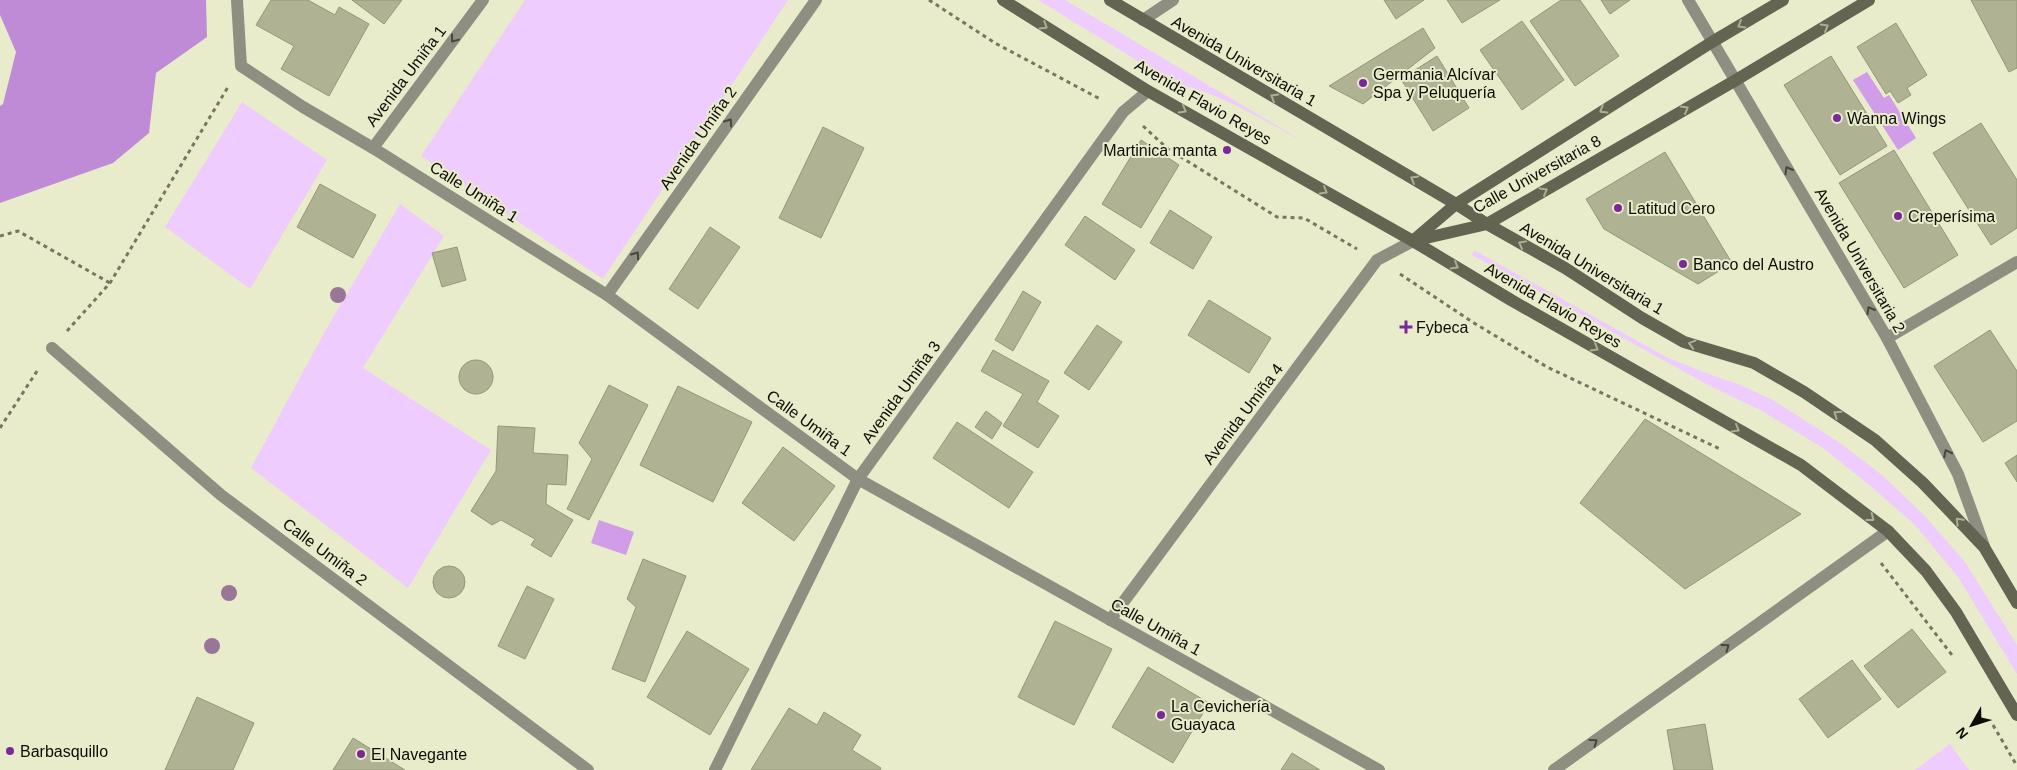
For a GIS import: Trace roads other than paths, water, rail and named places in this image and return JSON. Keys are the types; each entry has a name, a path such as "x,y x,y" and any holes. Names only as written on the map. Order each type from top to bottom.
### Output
{"main road":[{"name":"Avenida Flavio Reyes","path":"1002,0 1148,91 1413,241 1511,300 1801,465 1888,531 1926,571 1956,612 2017,715"},
{"name":"Avenida Universitaria 1","path":"1110,0 1487,224 1565,268 1642,318 1684,342 1754,363 1804,392 1875,440 1923,483 1984,547 2017,603"},
{"name":"Calle Universitaria 8","path":"1413,241 1456,204 1712,42 1784,0"},
{"name":"Calle Universitaria 8","path":"1413,241 1487,224 1736,80 1869,0"}],"street":[{"name":"Calle Umiña 1","path":"237,0 241,66 303,107 374,148 608,295 858,479 1379,770"},
{"name":"Avenida Umiña 1","path":"374,148 483,0"},
{"name":"Avenida Umiña 2","path":"608,295 816,0"},
{"path":"1143,20 1173,0"},
{"name":"Avenida Universitaria 2","path":"1688,0 1887,338 1958,474 1984,547"},
{"name":"Avenida Umiña 3","path":"715,770 858,479 1123,112 1148,91"},
{"name":"Avenida Umiña 4","path":"1110,620 1377,260 1413,241"},
{"path":"1887,338 2017,262"},
{"name":"Calle Umiña 2","path":"52,348 222,495 588,770"},
{"path":"1554,770 1888,531"}],"place":[{"name":"Germania Alcívar Spa y Peluquería","path":"1363,83"},
{"name":"Wanna Wings","path":"1837,118"},
{"name":"Martinica manta","path":"1227,150"},
{"name":"Latitud Cero","path":"1618,208"},
{"name":"Creperísima","path":"1898,216"},
{"name":"Banco del Austro","path":"1683,264"},
{"name":"Fybeca","path":"1406,327"},
{"name":"La Cevichería Guayaca","path":"1161,715"},
{"name":"Barbasquillo","path":"10,751"},
{"name":"El Navegante","path":"361,754"}]}
